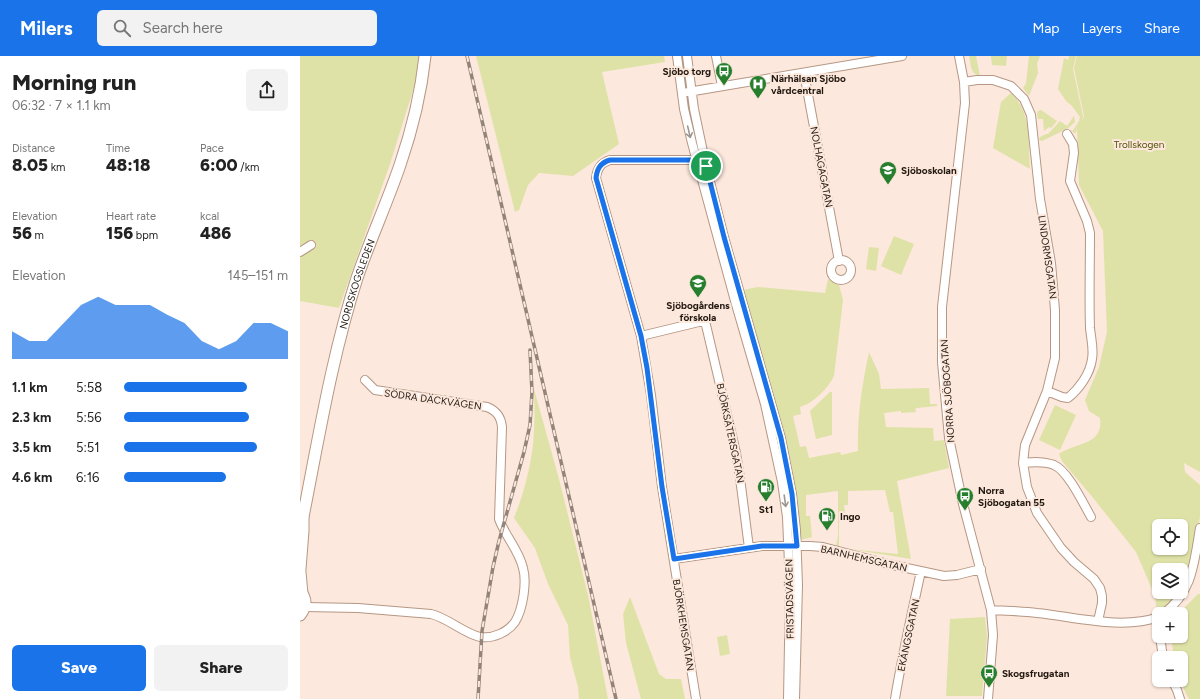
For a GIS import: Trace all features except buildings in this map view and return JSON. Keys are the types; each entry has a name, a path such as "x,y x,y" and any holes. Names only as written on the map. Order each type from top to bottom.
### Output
{"main road":[{"name":"NORDSKOGSLEDEN","path":"302,611 305,600 301,593 300,571 303,531 302,521 324,404 342,329 365,255 400,164 413,121 425,56"}],"street":[{"name":"FRISTADSVÄGEN","path":"677,56 684,109 735,301 765,404 782,482 787,517 788,546 790,629 788,699"},
{"name":"FRISTADSVÄGEN","path":"687,56 694,109 706,166 724,237 781,438 792,494 797,546 798,613 795,699"},
{"path":"716,56 722,86"},
{"path":"682,93 902,56"},
{"name":"NORRA SJÖBOGATAN","path":"959,56 964,82 965,103 942,307 942,362 949,438 963,504 991,610 993,635 988,699"},
{"name":"NOLHAGAGATAN","path":"804,73 839,261"},
{"name":"LINDORMSGATAN","path":"964,82 993,80 1011,86 1024,99 1031,115 1040,199 1051,263 1055,310 1055,358 1048,391 1025,445 1023,463 1027,486 1037,513 1061,548 1074,562 1094,579 1100,588 1102,603 1098,620"},
{"path":"1048,391 1068,398 1075,392 1087,375 1092,361 1093,350 1090,330 1090,232 1087,221 1070,181 1074,153 1073,144 1067,134"},
{"name":"BJÖRKHEMSGATAN","path":"696,699 662,487 647,368 641,336 597,181 598,169 600,165 605,161 610,160 690,160 706,166"},
{"path":"300,252 311,245"},
{"name":"BJÖRKSÄTERSGATAN","path":"641,336 703,321 706,325 736,453 749,548"},
{"name":"SÖDRA DÄCKVÄGEN","path":"302,611 358,608 430,614 439,616 472,634 486,637 494,636 509,629 514,623 520,608 524,585 523,568 521,560 501,526 499,519 502,427 501,421 496,412 487,407 375,390 365,380"},
{"path":"1023,463 1046,463 1059,468 1065,474 1091,517"},
{"path":"1171,607 1179,600 1189,582 1200,528"},
{"name":"BARNHEMSGATAN","path":"674,559 762,546 797,546 823,547 920,571 950,576 981,569"},
{"name":"EKÄNGSGATAN","path":"895,699 920,571"},
{"path":"991,610 1038,613 1121,623 1152,619"},
{"path":"1176,687 1180,699"}],"green space":[{"path":"300,56 419,56 419,71 390,164 339,308 300,301"},
{"path":"476,56 664,56 665,62 602,72 619,144 573,176 539,173 528,185 519,210 515,212"},
{"path":"969,56 976,56 980,76 974,73"},
{"path":"991,56 1007,56 1006,66 992,65"},
{"path":"1029,56 1040,56 1037,64 1038,73 1029,96 1023,88 1026,83"},
{"name":"Trollskogen","path":"1069,56 1076,56 1073,69 1083,116 1082,120 1084,116 1074,68 1077,56 1200,56 1200,472 1184,463 1185,472 1200,485 1200,517 1188,576 1188,563 1152,563 1152,589 1136,552 1062,461 1059,454 1093,439 1098,434 1100,418 1089,411 1085,400 1099,367 1107,332 1103,231 1079,185 1077,127 1076,133 1072,132 1080,117 1058,89 1064,58 1068,60"},
{"path":"1011,93 1023,109 1026,119 1029,139 1030,169 993,148 1001,102"},
{"path":"1041,110 1057,121 1051,128 1049,127 1044,131 1043,119 1038,119 1037,114 1038,111"},
{"path":"1074,116 1075,122 1067,129 1042,141 1039,140 1040,137 1048,134 1060,121 1067,126"},
{"path":"894,236 914,244 901,275 881,266"},
{"path":"869,247 879,248 876,271 866,269"},
{"path":"828,279 839,285 843,300 834,376 820,394 810,402 800,407 801,414 793,416 800,447 806,446 809,458 840,452 841,455 858,451 860,401 869,352 879,374 881,389 929,388 930,404 937,404 937,406 917,408 915,409 916,412 901,413 901,411 884,413 886,427 933,428 934,441 944,440 949,468 897,481 911,559 849,549 898,554 893,512 890,512 885,490 848,491 848,505 844,505 845,513 839,523 839,546 836,546 838,536 838,491 806,495 806,516 810,516 812,537 801,540 791,464 743,290 758,287 825,293"},
{"path":"534,389 559,479 588,595 608,699 579,699 578,687 570,657 568,625 548,584 535,548 514,518 520,503 532,455"},
{"path":"830,392 832,392 832,435 816,439 810,411"},
{"path":"1055,405 1076,415 1060,450 1039,440"},
{"path":"1198,594 1200,594 1200,699 1189,699 1183,687 1188,687 1188,651 1173,651 1172,643 1188,643 1188,607 1185,607"},
{"path":"630,597 659,674 666,679 681,679 685,699 641,699 626,643 623,614"},
{"name":"Trollskogen","path":"1155,599 1176,599 1166,607 1156,607"},
{"path":"985,617 987,636 982,696 946,696 950,619"},
{"path":"727,635 730,654 720,656 717,637"}],"railway":[{"path":"467,56 616,699"},
{"path":"478,699 482,631 493,567 530,425 532,392 530,350"}],"place":[{"name":"Sjöbo torg","path":"724,86"},
{"name":"Närhälsan Sjöbo vårdcentral","path":"758,99"},
{"name":"Sjöboskolan","path":"888,185"},
{"name":"Sjöbogårdens förskola","path":"698,298"},
{"name":"St1","path":"766,502"},
{"name":"Norra Sjöbogatan 55","path":"965,511"},
{"name":"Ingo","path":"827,531"},
{"name":"Skogsfrugatan","path":"989,688"}],"route":[{"path":"610,160 690,160 706,166 724,237 781,438 795,514 797,546 762,546 674,559 662,487 651,395 641,336 596,178 600,165 605,161 610,160"}]}
